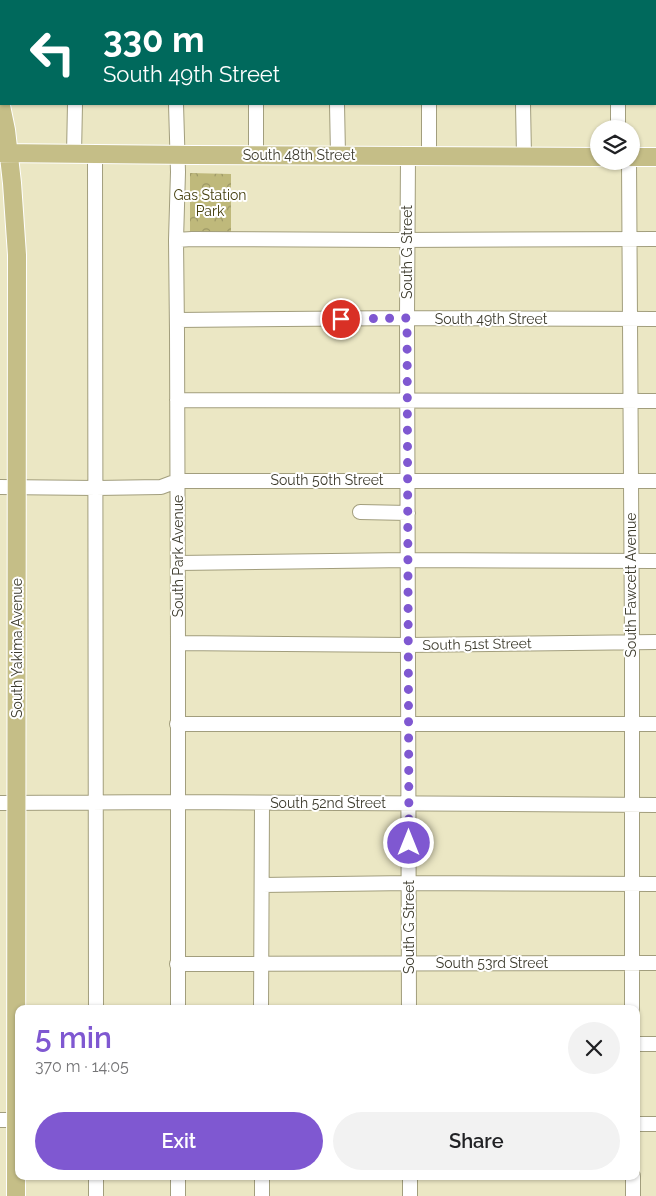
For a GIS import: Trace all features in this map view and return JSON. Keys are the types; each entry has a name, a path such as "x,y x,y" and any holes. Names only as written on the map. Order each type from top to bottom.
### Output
{"main road":[{"name":"South Yakima Avenue","path":"0,105 6,183 17,255 8,487 8,803 12,1120 15,1177"},
{"name":"South 48th Street","path":"4,153 590,156"},
{"path":"640,157 656,157"},
{"name":"South Yakima Avenue","path":"15,1180 16,1196"}],"street":[{"path":"74,154 75,105"},
{"name":"South Park Avenue","path":"176,105 178,172 176,240 178,1005"},
{"path":"256,105 256,155"},
{"path":"337,105 338,155"},
{"path":"429,105 429,156"},
{"path":"524,105 524,156"},
{"path":"618,105 618,120"},
{"path":"95,154 96,1005"},
{"name":"South G Street","path":"408,156 409,1005"},
{"name":"South Fawcett Avenue","path":"629,170 632,1005"},
{"path":"176,240 192,238 407,240 656,239"},
{"name":"South 49th Street","path":"177,320 407,318 656,319"},
{"path":"177,400 656,401"},
{"name":"South 50th Street","path":"8,487 161,487 177,480 656,481"},
{"path":"360,512 408,513"},
{"path":"178,563 408,560 656,562"},
{"name":"South 51st Street","path":"178,644 656,642"},
{"path":"178,724 656,724"},
{"name":"South 52nd Street","path":"8,803 656,804"},
{"path":"261,1005 262,803"},
{"path":"262,886 409,883 656,884"},
{"name":"South 53rd Street","path":"177,964 656,963"},
{"path":"640,1044 656,1044"},
{"path":"640,1124 656,1124"},
{"path":"96,1180 96,1196"},
{"path":"178,1180 178,1196"},
{"path":"262,1180 262,1196"},
{"path":"410,1180 410,1196"},
{"path":"633,1180 633,1196"}],"green space":[{"name":"Gas Station Park","path":"190,173 231,174 231,233 190,233"}],"route":[{"path":"341,319 407,318 409,843"}]}
